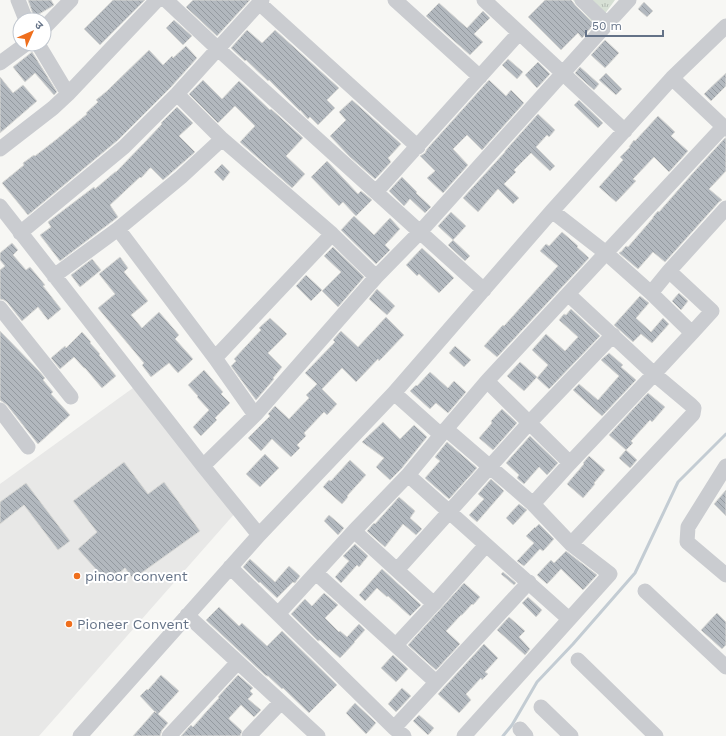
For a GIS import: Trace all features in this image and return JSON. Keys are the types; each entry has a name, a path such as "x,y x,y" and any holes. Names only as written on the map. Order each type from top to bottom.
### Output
{"street":[{"path":"18,0 23,12"},
{"path":"52,20 71,0"},
{"path":"0,149 53,108 68,94 157,0"},
{"path":"166,0 484,290"},
{"path":"395,0 480,77"},
{"path":"484,0 625,131"},
{"path":"582,0 607,24"},
{"path":"203,466 255,415 376,277 420,232 562,73 630,0"},
{"path":"20,233 124,148 177,94 261,1 418,147"},
{"path":"80,736 259,535 394,393 552,212 672,78 726,26"},
{"path":"376,192 519,33"},
{"path":"0,63 15,52"},
{"path":"43,52 68,94"},
{"path":"278,614 408,475 487,381 725,128 672,78"},
{"path":"177,94 222,139 332,234 376,277"},
{"path":"54,276 118,229 182,177 222,139"},
{"path":"0,206 203,466 259,535"},
{"path":"651,293 726,208"},
{"path":"552,212 606,253 651,293 692,333"},
{"path":"118,229 216,358 255,415"},
{"path":"216,358 332,234"},
{"path":"533,504 712,311 669,271"},
{"path":"568,294 654,374 694,408 693,414 571,544"},
{"path":"0,308 71,397"},
{"path":"397,570 529,423 613,335"},
{"path":"487,381 570,463"},
{"path":"394,393 490,467 533,504 571,544 610,574 464,736"},
{"path":"0,410 28,446"},
{"path":"723,568 687,542 688,527 726,466"},
{"path":"408,475 570,619"},
{"path":"354,531 434,604"},
{"path":"396,645 486,545"},
{"path":"230,567 399,732 436,682 529,582"},
{"path":"316,572 436,682"},
{"path":"645,591 726,667"},
{"path":"187,615 318,736"},
{"path":"578,660 650,734"},
{"path":"169,736 238,662"},
{"path":"249,736 281,702"},
{"path":"542,707 571,736"}],"shaded area":[{"name":"Pioneer Convent","path":"133,388 236,512 39,736 0,736 0,484"}],"green space":[{"path":"573,0 615,0 596,26"}],"building":[{"path":"28,0 51,0 54,5 42,12 32,12"},
{"path":"113,0 145,0 100,45 84,29"},
{"path":"193,0 250,0 217,36 186,7"},
{"path":"545,0 571,0 594,24 582,38 578,33 561,50 528,17"},
{"path":"644,2 653,11 647,17 638,9"},
{"path":"439,3 467,28 483,11 490,18 474,34 483,42 470,55 426,16"},
{"path":"174,20 192,36 183,45 166,28"},
{"path":"247,30 262,43 275,30 339,88 327,100 335,108 318,125 310,117 308,119 269,80 268,81 231,48"},
{"path":"605,40 619,53 605,68 591,55"},
{"path":"186,46 197,58 170,88 118,140 28,215 2,183 24,165 23,163 34,155 35,156 87,114 86,113 98,102 96,100 149,50 163,65 172,56 173,58"},
{"path":"32,52 57,92 54,95 35,73 25,82 13,67"},
{"path":"508,59 523,72 517,79 502,65"},
{"path":"538,62 550,74 537,88 525,75"},
{"path":"580,67 599,84 594,90 575,73"},
{"path":"606,73 622,89 616,95 599,80"},
{"path":"726,73 726,86 711,101 704,94"},
{"path":"0,77 13,93 23,85 37,101 0,133"},
{"path":"203,80 222,99 239,81 303,138 286,156 305,174 292,188 240,142 255,126 235,106 218,123 189,94"},
{"path":"489,80 506,96 511,90 524,103 482,150 467,135 453,149 468,165 443,193 427,178 435,171 420,156 425,153"},
{"path":"352,100 401,144 388,158 391,162 375,179 350,157 330,136 346,120 339,112"},
{"path":"579,100 603,123 598,128 574,105"},
{"path":"177,107 193,123 179,136 195,152 163,180 150,168 141,178 140,177 110,205 118,217 60,261 40,235 51,227 48,222 94,187 95,189 116,172"},
{"path":"538,114 555,130 549,137 547,135 536,147 555,166 550,171 531,153 514,170 516,172 504,184 519,198 513,204 498,189 478,212 463,198"},
{"path":"658,116 675,132 671,136 688,151 669,172 654,157 633,179 636,181 616,202 599,187 623,160 620,157 630,147 634,140 635,141"},
{"path":"725,138 726,171 709,189 722,200 665,262 653,252 638,269 619,253 626,246 628,247 658,211 659,212"},
{"path":"327,161 358,194 361,191 372,200 356,216 343,202 339,206 311,177"},
{"path":"222,164 230,172 223,181 214,172"},
{"path":"402,177 431,207 425,213 410,199 404,206 389,191"},
{"path":"451,212 466,226 453,240 438,226"},
{"path":"354,216 374,235 390,218 400,229 385,245 390,250 376,264 341,230"},
{"path":"562,232 589,258 497,357 484,346 558,266 540,251 546,244 549,246"},
{"path":"453,240 470,256 465,261 448,245"},
{"path":"12,243 18,250 13,255 26,270 30,267 45,285 43,286 61,309 48,320 38,307 22,321 7,302 0,299 0,270 5,266 0,260 0,253"},
{"path":"333,247 364,277 338,307 322,291 341,272 324,256"},
{"path":"422,248 454,278 439,293 419,274 417,276 406,265"},
{"path":"120,257 128,268 124,272 148,301 131,315 142,328 159,312 179,335 175,339 193,359 178,373 169,363 151,377 142,365 144,363 98,308 115,294 99,274"},
{"path":"92,259 101,270 80,287 71,275"},
{"path":"306,275 322,290 311,301 296,286"},
{"path":"377,289 395,306 387,315 369,299"},
{"path":"679,293 688,301 681,310 672,301"},
{"path":"640,296 649,303 636,318 651,332 663,318 669,324 652,343 641,334 633,342 614,325"},
{"path":"571,309 600,336 549,389 537,378 548,365 532,350 546,334 565,351 578,337 559,320"},
{"path":"386,317 404,335 356,382 342,368 322,389 337,404 327,415 324,412 304,433 306,436 297,445 300,448 291,457 272,439 261,451 248,438 270,416 268,414 275,406 289,419 309,398 306,395 317,384 305,373 335,342 333,340 341,331 358,347"},
{"path":"270,318 287,334 268,353 282,367 256,400 231,366 236,361 234,359 261,330 259,328"},
{"path":"0,331 45,378 43,380 53,392 51,394 70,415 38,444 7,405 0,400"},
{"path":"82,332 116,376 102,388 74,357 60,369 51,358 65,346 66,348"},
{"path":"455,346 471,360 464,367 449,353"},
{"path":"609,353 623,365 621,367 636,380 602,416 573,390 579,384 598,400 619,376 601,360"},
{"path":"520,362 537,377 524,391 507,376"},
{"path":"204,370 223,392 221,394 230,403 215,418 217,420 201,436 193,427 209,410 188,385"},
{"path":"430,372 448,388 454,381 466,392 448,413 436,403 430,409 410,391"},
{"path":"648,393 665,407 652,422 650,420 631,441 633,443 626,450 609,435"},
{"path":"502,409 517,423 493,450 479,438"},
{"path":"383,422 400,439 414,425 427,437 390,480 376,467 384,458 362,442"},
{"path":"530,436 558,463 547,475 539,467 524,484 517,478 519,475 506,463"},
{"path":"447,442 477,468 449,499 425,478 440,461 435,457"},
{"path":"626,450 637,460 630,468 619,458"},
{"path":"265,454 279,468 260,487 246,474"},
{"path":"589,456 605,470 583,498 567,484"},
{"path":"350,460 366,475 347,496 348,497 342,504 323,487 329,480 331,481"},
{"path":"124,462 148,494 164,482 200,531 133,579 125,568 108,583 78,549 97,532 73,501"},
{"path":"491,479 504,491 477,522 469,515 484,499 478,494"},
{"path":"26,483 70,541 58,550 24,505 0,524 0,502"},
{"path":"726,490 726,516 714,504"},
{"path":"399,497 415,511 410,518 422,529 416,535 403,524 385,547 367,531"},
{"path":"519,504 527,510 513,525 506,518"},
{"path":"329,515 344,528 338,535 324,521"},
{"path":"539,524 554,539 543,551 540,549 524,566 517,561 534,543 526,536"},
{"path":"355,544 368,556 359,567 357,565 341,583 335,577 349,561 343,556"},
{"path":"566,551 597,575 583,590 561,569 547,584 537,575 551,560 554,563"},
{"path":"250,559 275,582 289,566 300,576 295,583 293,582 277,598 243,567"},
{"path":"382,569 421,605 410,616 377,588 365,601 359,595"},
{"path":"503,572 516,583 514,585 501,574"},
{"path":"464,583 480,597 446,631 460,644 436,670 408,645"},
{"path":"324,593 338,605 325,618 339,632 340,631 347,637 359,624 365,630 340,658 320,640 318,641 291,614 305,599 312,606"},
{"path":"528,597 542,610 536,617 522,603"},
{"path":"219,607 239,626 242,623 267,646 282,631 337,685 309,713 283,688 282,689 265,675 206,620"},
{"path":"717,613 726,622 726,645 722,649 701,630"},
{"path":"509,617 525,631 519,637 530,649 525,655 497,630"},
{"path":"484,644 498,658 485,672 488,674 482,680 481,678 466,694 471,700 459,713 438,694"},
{"path":"393,655 408,669 396,682 381,668"},
{"path":"161,675 179,691 158,714 168,723 162,730 160,736 133,736 155,711 140,696 147,689 148,690"},
{"path":"238,675 253,688 250,691 253,694 248,699 261,710 254,717 241,705 229,718 242,731 240,736 181,736 191,725 193,727"},
{"path":"402,688 411,696 396,712 388,704"},
{"path":"355,703 376,723 366,734 346,713"},
{"path":"419,715 434,728 428,735 413,721"}],"waterway":[{"path":"503,736 512,725 537,682 573,644 635,573 678,482 726,434"}],"place":[{"name":"pinoor convent","path":"77,576"},
{"name":"Pioneer Convent","path":"69,624"}]}
